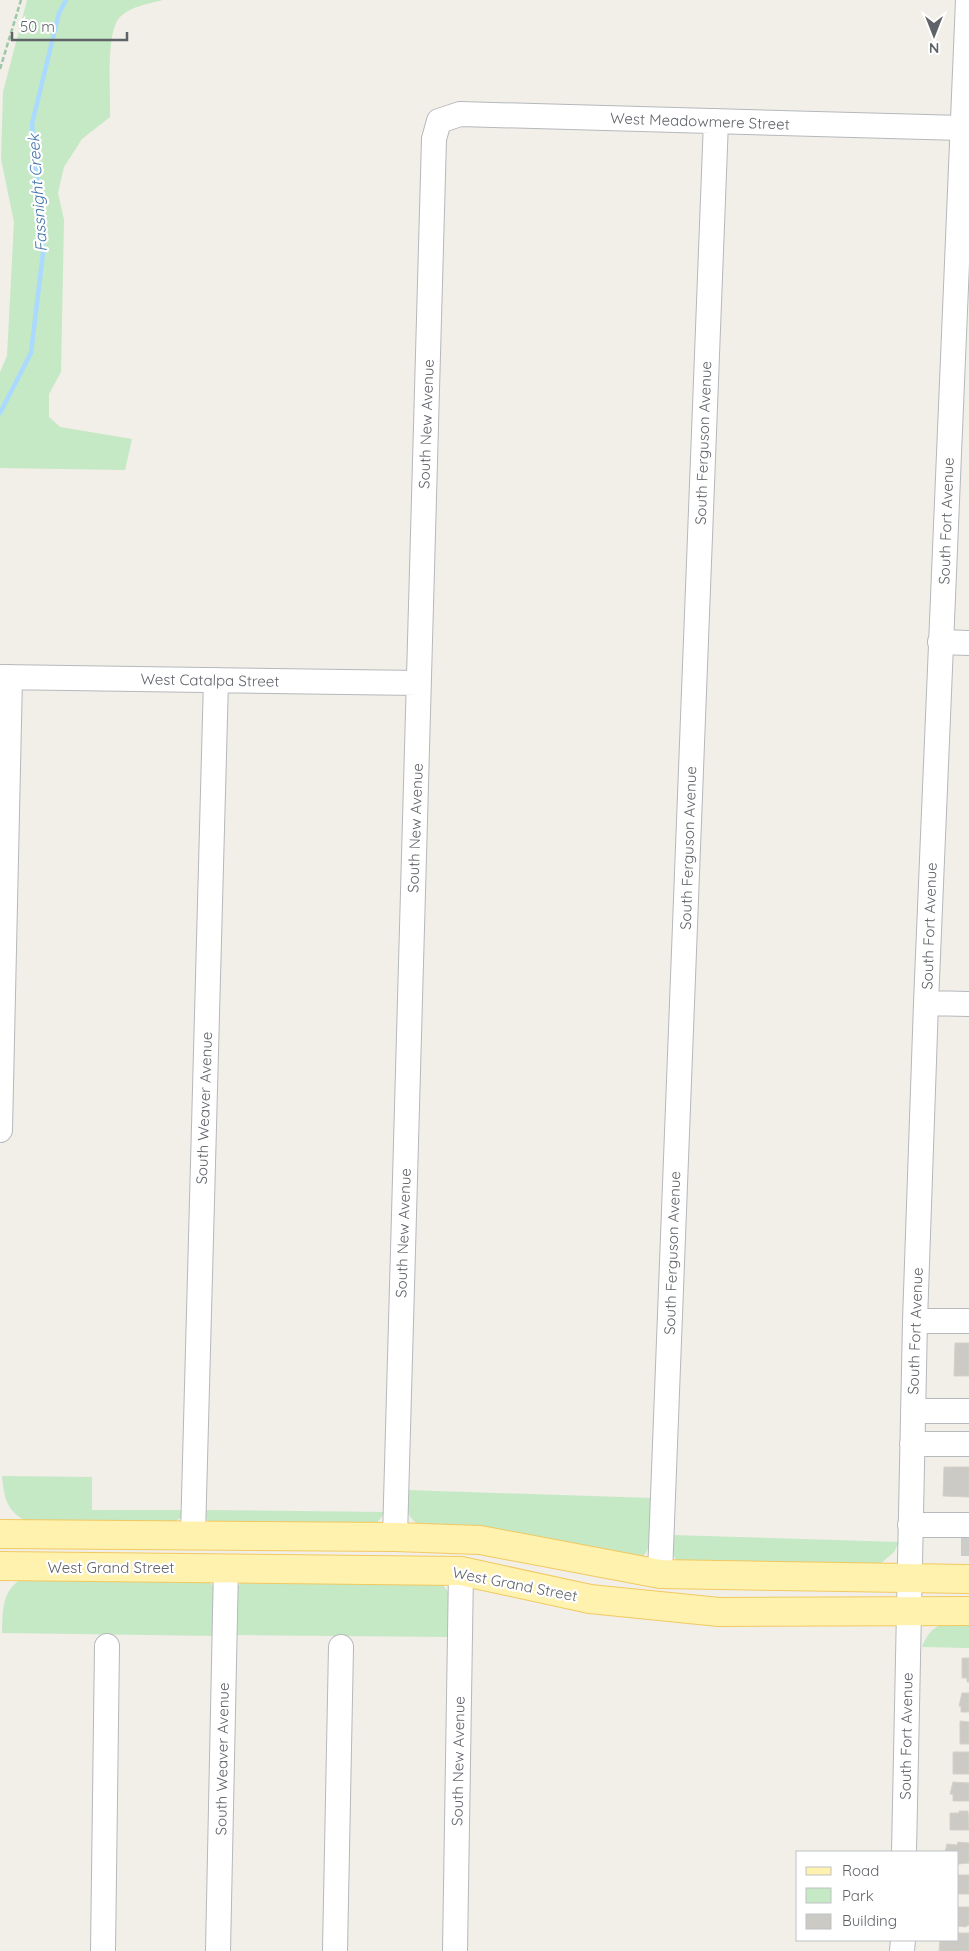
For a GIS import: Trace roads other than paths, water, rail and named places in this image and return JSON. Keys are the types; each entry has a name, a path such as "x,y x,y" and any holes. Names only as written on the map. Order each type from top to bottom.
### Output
{"main road":[{"path":"0,1534 395,1537 480,1540 660,1574 969,1579"},
{"name":"West Grand Street","path":"0,1566 461,1571 590,1599 719,1612 969,1611"}],"street":[{"name":"South Fort Avenue","path":"904,1851 915,1321 926,1004 940,642 962,308 962,128 968,10"},
{"name":"West Meadowmere Street","path":"439,121 460,114 962,128"},
{"name":"South New Avenue","path":"395,1537 434,148 439,121"},
{"name":"South Ferguson Avenue","path":"660,1574 716,121"},
{"path":"940,642 969,642"},
{"name":"West Catalpa Street","path":"5,677 419,683"},
{"path":"0,1130 5,677"},
{"name":"South Weaver Avenue","path":"193,1535 216,680"},
{"path":"926,1004 969,1004"},
{"path":"915,1321 969,1321"},
{"path":"913,1410 969,1411"},
{"path":"912,1444 969,1444"},
{"path":"910,1525 942,1525 965,1535"},
{"name":"South Weaver Avenue","path":"218,1951 226,1568"},
{"name":"South New Avenue","path":"455,1951 461,1571"},
{"path":"103,1951 107,1646"},
{"path":"335,1951 341,1647"}],"waterway":[{"name":"Fassnight Creek","path":"0,413 31,353 43,253 32,124 59,13 66,0"}],"tunnel":[{"path":"961,1544 969,1544"}]}
